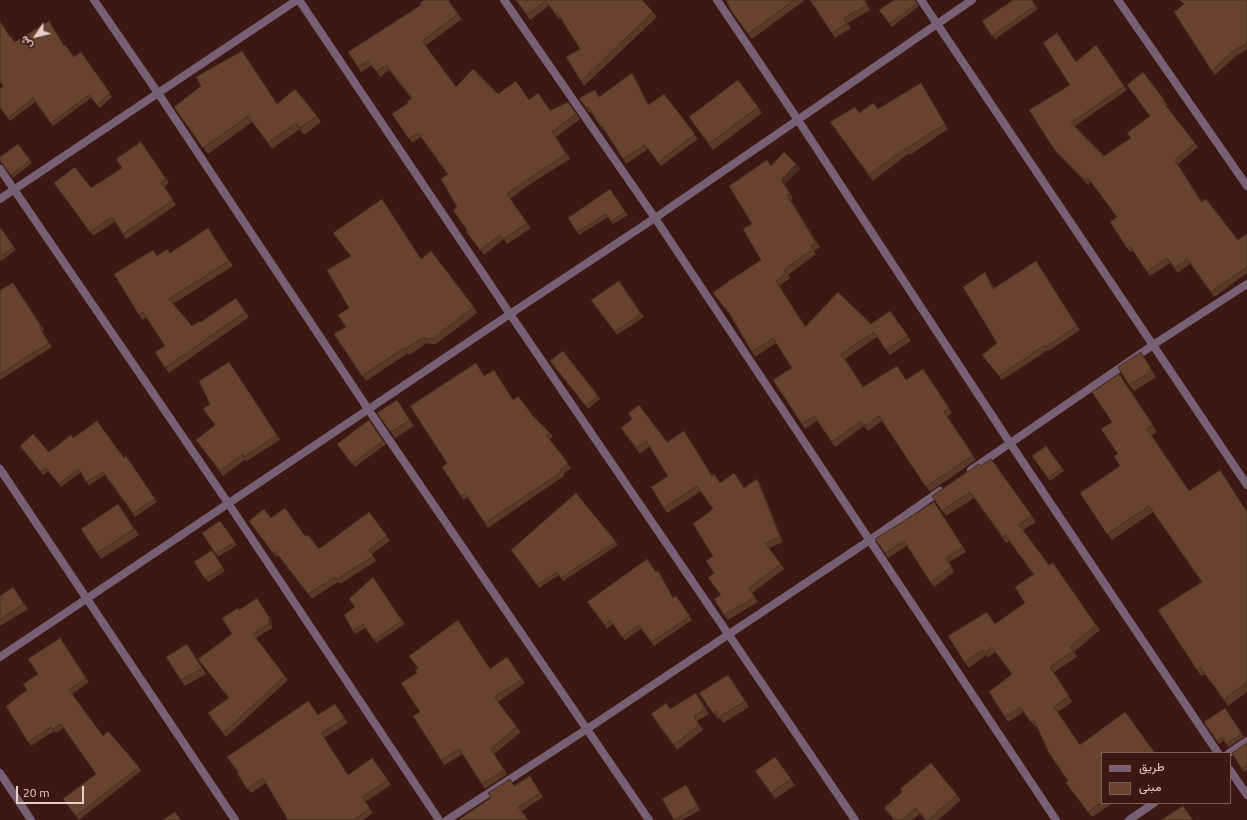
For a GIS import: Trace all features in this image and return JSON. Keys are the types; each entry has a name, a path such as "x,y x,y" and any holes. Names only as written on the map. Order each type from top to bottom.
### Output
{"street":[{"path":"94,0 368,409 649,820"},
{"path":"0,199 298,0 855,820"},
{"path":"504,0 655,218 1056,820"},
{"path":"717,0 798,120 1010,443 1217,752"},
{"path":"921,0 1247,485"},
{"path":"0,658 228,503 655,218 972,0"},
{"path":"1118,0 1247,186"},
{"path":"0,169 228,503 438,820"},
{"path":"965,474 1153,345 1247,284"},
{"path":"0,469 88,598 235,820"},
{"path":"447,820 587,729 870,540 946,487"},
{"path":"1230,752 1247,741"},
{"path":"1231,771 1247,795"},
{"path":"0,773 31,820"},
{"path":"1129,820 1153,804"}],"building":[{"path":"424,0 448,0 458,14 422,41 456,87 473,69 498,94 516,81 529,100 538,93 550,110 549,111 568,102 576,114 552,132 566,154 507,194 527,223 504,239 500,235 480,250 453,210 457,207 441,179 448,174 418,133 409,139 392,114 408,103 407,102 412,98 386,65 377,72 368,61 358,67 348,52 421,5 420,3"},
{"path":"516,0 642,0 653,12 581,81 566,57 580,49 557,12 556,14 546,1 527,15"},
{"path":"726,0 794,0 748,34 732,12"},
{"path":"810,0 864,0 867,5 844,18 847,23 832,33"},
{"path":"894,0 915,0 917,3 890,24 879,10"},
{"path":"1013,0 1032,0 1035,6 992,36 982,21"},
{"path":"1180,0 1247,0 1247,43 1233,51 1212,71 1174,12 1184,4"},
{"path":"0,21 15,42 49,21 64,46 65,45 74,57 81,52 110,93 97,105 89,95 51,123 33,98 8,118 0,108 0,88 3,86 0,81"},
{"path":"1057,33 1076,62 1096,45 1124,86 1071,123 1104,156 1131,138 1127,133 1150,116 1127,85 1143,72 1165,101 1163,102 1195,143 1175,160 1201,202 1206,199 1238,240 1247,234 1247,267 1211,292 1187,259 1175,268 1167,258 1147,272 1130,246 1127,248 1110,222 1117,217 1088,178 1085,180 1054,149 1029,110 1070,85 1043,43"},
{"path":"242,51 277,104 295,89 317,116 300,128 296,123 268,143 248,116 203,148 174,107 201,86 196,77"},
{"path":"632,73 648,105 664,94 695,134 658,162 645,145 623,159 602,126 601,127 588,107 586,108 579,98 595,90 599,97"},
{"path":"738,80 758,107 709,144 689,117"},
{"path":"921,83 945,124 906,149 905,148 869,175 830,122 855,107 859,113 873,103 878,109"},
{"path":"141,142 166,179 161,182 173,200 123,234 112,217 90,232 54,183 75,167 91,188 122,168 116,159"},
{"path":"18,144 30,160 11,175 0,161 0,157"},
{"path":"784,152 796,164 781,180 790,193 787,195 816,243 811,246 813,249 784,270 786,273 776,281 805,327 838,292 871,324 890,311 908,336 886,350 874,332 841,354 863,387 897,366 906,380 923,369 949,408 944,412 973,455 926,487 879,416 865,426 861,421 832,442 814,416 802,424 773,380 792,368 773,338 752,352 729,313 713,293 761,260 743,229 752,224 729,186 767,160 771,166"},
{"path":"610,189 625,212 611,221 606,214 577,232 568,218"},
{"path":"382,199 421,259 431,251 474,307 432,339 425,339 424,337 405,349 404,348 362,376 334,334 346,327 338,315 349,308 327,270 351,256 333,233"},
{"path":"0,227 14,247 0,257"},
{"path":"208,228 229,261 169,299 192,326 200,321 201,322 236,298 245,312 165,368 155,352 165,346 143,312 139,315 114,274 153,250 157,256 167,249 170,253"},
{"path":"1036,261 1077,326 1046,347 1045,345 999,376 982,355 997,343 963,287 985,272 993,289"},
{"path":"619,281 641,314 615,332 591,300"},
{"path":"13,283 41,326 39,327 49,343 0,374 0,290"},
{"path":"563,351 598,396 586,406 550,361"},
{"path":"1141,352 1152,371 1129,385 1118,367"},
{"path":"229,362 277,435 244,457 243,454 220,471 196,440 215,425 203,409 210,404 199,381"},
{"path":"476,363 484,376 494,370 513,400 518,396 533,416 549,432 546,435 568,463 560,470 561,472 485,523 465,493 461,496 442,467 447,463 410,406"},
{"path":"1119,374 1153,425 1147,429 1189,491 1220,470 1247,512 1247,682 1224,699 1200,667 1197,670 1158,610 1202,582 1149,506 1107,534 1080,493 1120,466 1114,456 1118,454 1101,429 1112,422 1092,392"},
{"path":"397,400 410,420 391,432 377,413"},
{"path":"639,405 667,442 684,431 712,476 714,474 720,483 734,473 744,488 757,479 780,537 765,543 781,564 749,588 755,597 724,615 714,599 721,595 708,578 714,573 706,561 713,556 693,524 713,509 697,486 664,508 651,487 668,476 646,441 637,448 621,428 632,419 628,413"},
{"path":"369,420 383,441 352,464 337,444"},
{"path":"97,421 124,458 126,456 155,499 133,513 103,472 86,482 79,469 59,484 46,468 41,472 20,446 33,434 49,452 71,435 73,438"},
{"path":"1046,446 1062,468 1048,478 1032,456"},
{"path":"991,459 1032,516 1019,525 1049,565 1053,563 1096,625 1070,647 1073,651 1050,667 1069,696 1054,707 1080,745 1125,712 1154,752 1101,752 1101,803 1088,812 1066,783 1068,781 1049,753 1034,720 1031,722 1020,707 1005,717 989,692 1012,674 992,647 984,653 982,650 965,663 948,636 987,612 995,624 1025,603 1015,587 1034,574 1005,535 1003,537 970,492 942,511 932,496 979,464 980,466"},
{"path":"576,493 616,542 561,578 557,572 537,585 511,550"},
{"path":"934,502 963,547 946,558 951,567 931,583 904,541 885,553 875,539"},
{"path":"118,504 134,529 97,553 81,529"},
{"path":"285,508 305,536 308,535 319,549 369,512 387,536 369,550 373,556 336,580 335,577 308,594 275,551 273,553 249,521 264,509 271,518"},
{"path":"220,521 235,542 216,554 202,533"},
{"path":"212,550 223,568 205,579 194,562"},
{"path":"647,559 656,572 658,571 673,598 676,596 690,616 652,642 638,625 622,637 610,620 605,625 587,602"},
{"path":"373,577 402,621 374,640 363,624 353,631 344,615 355,607 349,599"},
{"path":"13,587 24,604 0,619 0,596"},
{"path":"257,598 269,617 269,624 253,634 285,676 223,733 208,713 229,698 198,659 232,634 222,618 238,608 239,610"},
{"path":"458,620 490,669 507,657 522,679 494,697 517,727 491,749 504,770 482,784 459,749 441,760 413,716 420,712 401,683 417,673 415,670 418,668 409,656"},
{"path":"60,638 86,678 69,690 103,736 108,731 139,767 76,816 63,799 96,774 61,724 53,729 51,727 28,742 6,706 27,690 23,684 38,674 28,659"},
{"path":"187,644 202,668 181,680 166,657"},
{"path":"728,675 745,701 719,717 716,711 713,713 699,693"},
{"path":"696,693 705,709 694,716 699,725 674,745 651,714 666,703 670,709"},
{"path":"308,701 318,715 335,704 345,718 321,733 348,775 372,758 388,780 362,797 370,808 354,820 288,820 263,778 247,789 237,773 239,773 227,757"},
{"path":"1225,708 1242,734 1226,744 1222,737 1217,741 1204,722"},
{"path":"1247,743 1247,766 1242,769 1232,753"},
{"path":"775,757 791,779 771,793 755,771"},
{"path":"931,763 957,795 928,820 926,820 916,808 902,820 895,820 884,808 902,792 900,789"},
{"path":"530,776 540,793 518,807 526,817 521,820 458,820 491,798 488,793 510,779 514,786"},
{"path":"686,785 698,806 674,820 662,799"},
{"path":"1183,806 1193,820 1161,820"},
{"path":"175,812 181,820 163,820"}]}
